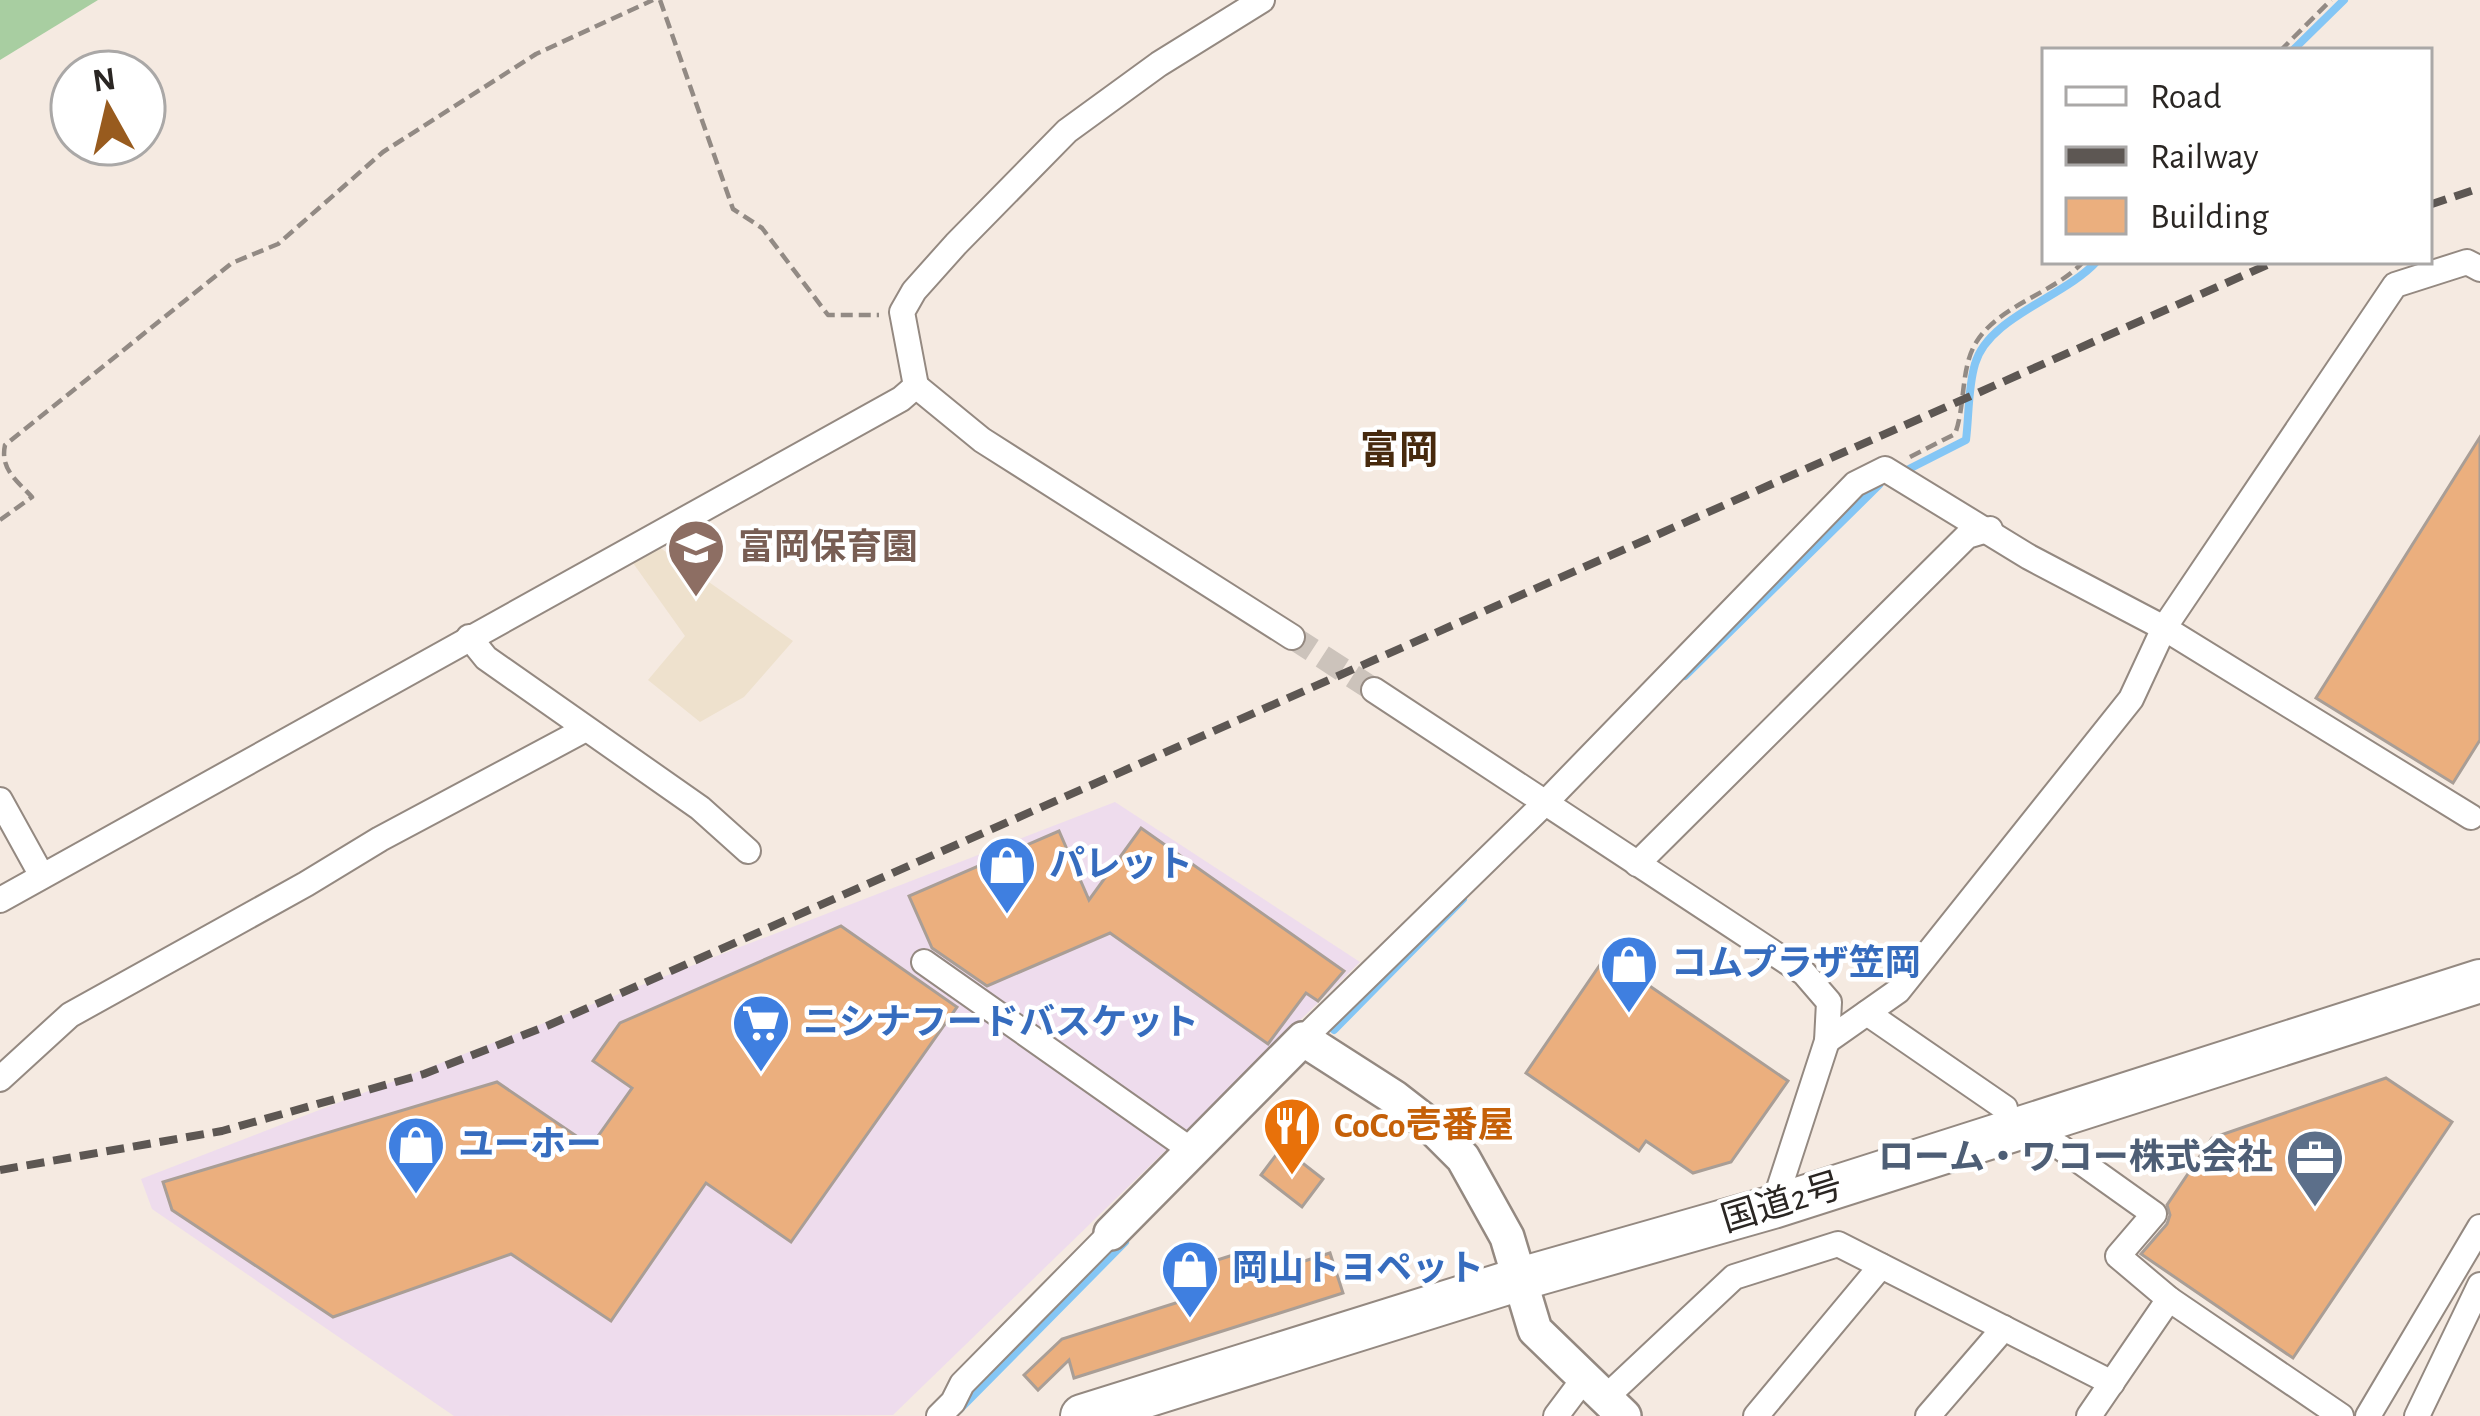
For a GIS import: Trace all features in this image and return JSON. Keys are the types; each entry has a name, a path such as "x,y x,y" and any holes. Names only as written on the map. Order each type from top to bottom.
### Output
{"highway":[{"name":"国道2号","path":"1082,1416 1520,1279 1773,1207 2475,987"}],"street":[{"path":"1262,0 1159,64 1067,131 956,244 914,291 902,312 916,386 982,440 1292,638"},
{"path":"1827,1041 1898,991 2132,699 2164,628 2395,285 2467,262 2480,269"},
{"path":"0,900 901,399 916,386"},
{"path":"939,1416 962,1384 1191,1150 1551,808 1855,484 1892,473 2029,556 2164,628 2471,817"},
{"path":"1637,864 1967,536 1990,530"},
{"path":"469,637 486,658 700,808 748,851"},
{"path":"1374,690 1804,973 1829,1002 1827,1041 1773,1207"},
{"path":"0,1079 70,1015 584,730"},
{"path":"0,800 42,876"},
{"path":"924,962 1191,1150"},
{"path":"1867,1012 2005,1108"},
{"path":"1303,1039 1395,1098 1463,1158 1507,1237 1535,1330 1604,1398"},
{"path":"2060,1147 2154,1214 2118,1256 2169,1299 2341,1416"},
{"path":"2368,1416 2480,1227"},
{"path":"1556,1416 1604,1398 1734,1277 1838,1244 2112,1383"},
{"path":"1756,1416 1881,1266"},
{"path":"2417,1416 2480,1285"},
{"path":"2090,1416 2169,1299"},
{"path":"1928,1416 2004,1328"}],"path":[{"path":"0,520 32,496 7,471 2,459 5,445 214,277 232,263 278,244 383,152 536,54 656,0 733,209 762,228 828,315 845,318 902,312"},
{"path":"2283,48 2331,0"},
{"path":"1892,473 1955,434 1962,416 1968,363 1977,341 1993,323 2072,275 2081,264"}],"shaded area":[{"name":"富岡保育園","path":"659,547 793,641 744,697 700,722 648,680 685,636 633,563"},
{"path":"1115,802 1360,962 893,1415 454,1416 152,1209 141,1179"}],"green space":[{"path":"0,0 98,0 0,60"}],"building":[{"path":"2480,437 2480,740 2453,783 2316,698"},
{"path":"1141,828 1344,971 1318,1001 1306,993 1268,1044 1110,933 987,986 932,948 909,896 1059,831 1089,900"},
{"path":"841,926 957,1007 791,1242 706,1183 611,1321 511,1254 333,1317 172,1210 163,1182 497,1082 591,1146 632,1088 593,1061 620,1023"},
{"name":"コムプラザ笠岡","path":"1606,956 1788,1081 1731,1162 1693,1173 1646,1141 1639,1151 1526,1073"},
{"path":"2386,1078 2452,1122 2293,1358 2141,1254 2167,1224 2167,1205 2212,1138"},
{"name":"CoCo壱番屋","path":"1282,1147 1323,1179 1302,1207 1261,1175"},
{"name":"岡山トヨペット","path":"1249,1250 1257,1276 1330,1253 1343,1293 1074,1378 1069,1360 1038,1390 1024,1375 1062,1339 1182,1301 1173,1274"}],"waterway":[{"path":"2295,48 2344,0"},
{"path":"1903,472 1966,440 1975,364 1995,333 2094,264"},
{"path":"1685,676 1879,485"},
{"path":"1334,1030 1463,899"},
{"path":"959,1410 1125,1242"}],"tunnel":[{"path":"1292,637 1374,690"}],"railway":[{"path":"2432,204 2480,188"},
{"path":"0,1170 222,1131 424,1074 549,1025 2269,264"}],"place":[{"name":"富岡保育園","path":"696,599"},
{"name":"パレット","path":"1007,916"},
{"name":"コムプラザ笠岡","path":"1629,1015"},
{"name":"ニシナフードバスケット","path":"761,1074"},
{"name":"CoCo壱番屋","path":"1292,1177"},
{"name":"ユーホー","path":"416,1196"},
{"name":"ローム・ワコー株式会社","path":"2315,1209"},
{"name":"岡山トヨペット","path":"1190,1320"}],"district":[{"name":"富岡","path":"1399,451"}]}
